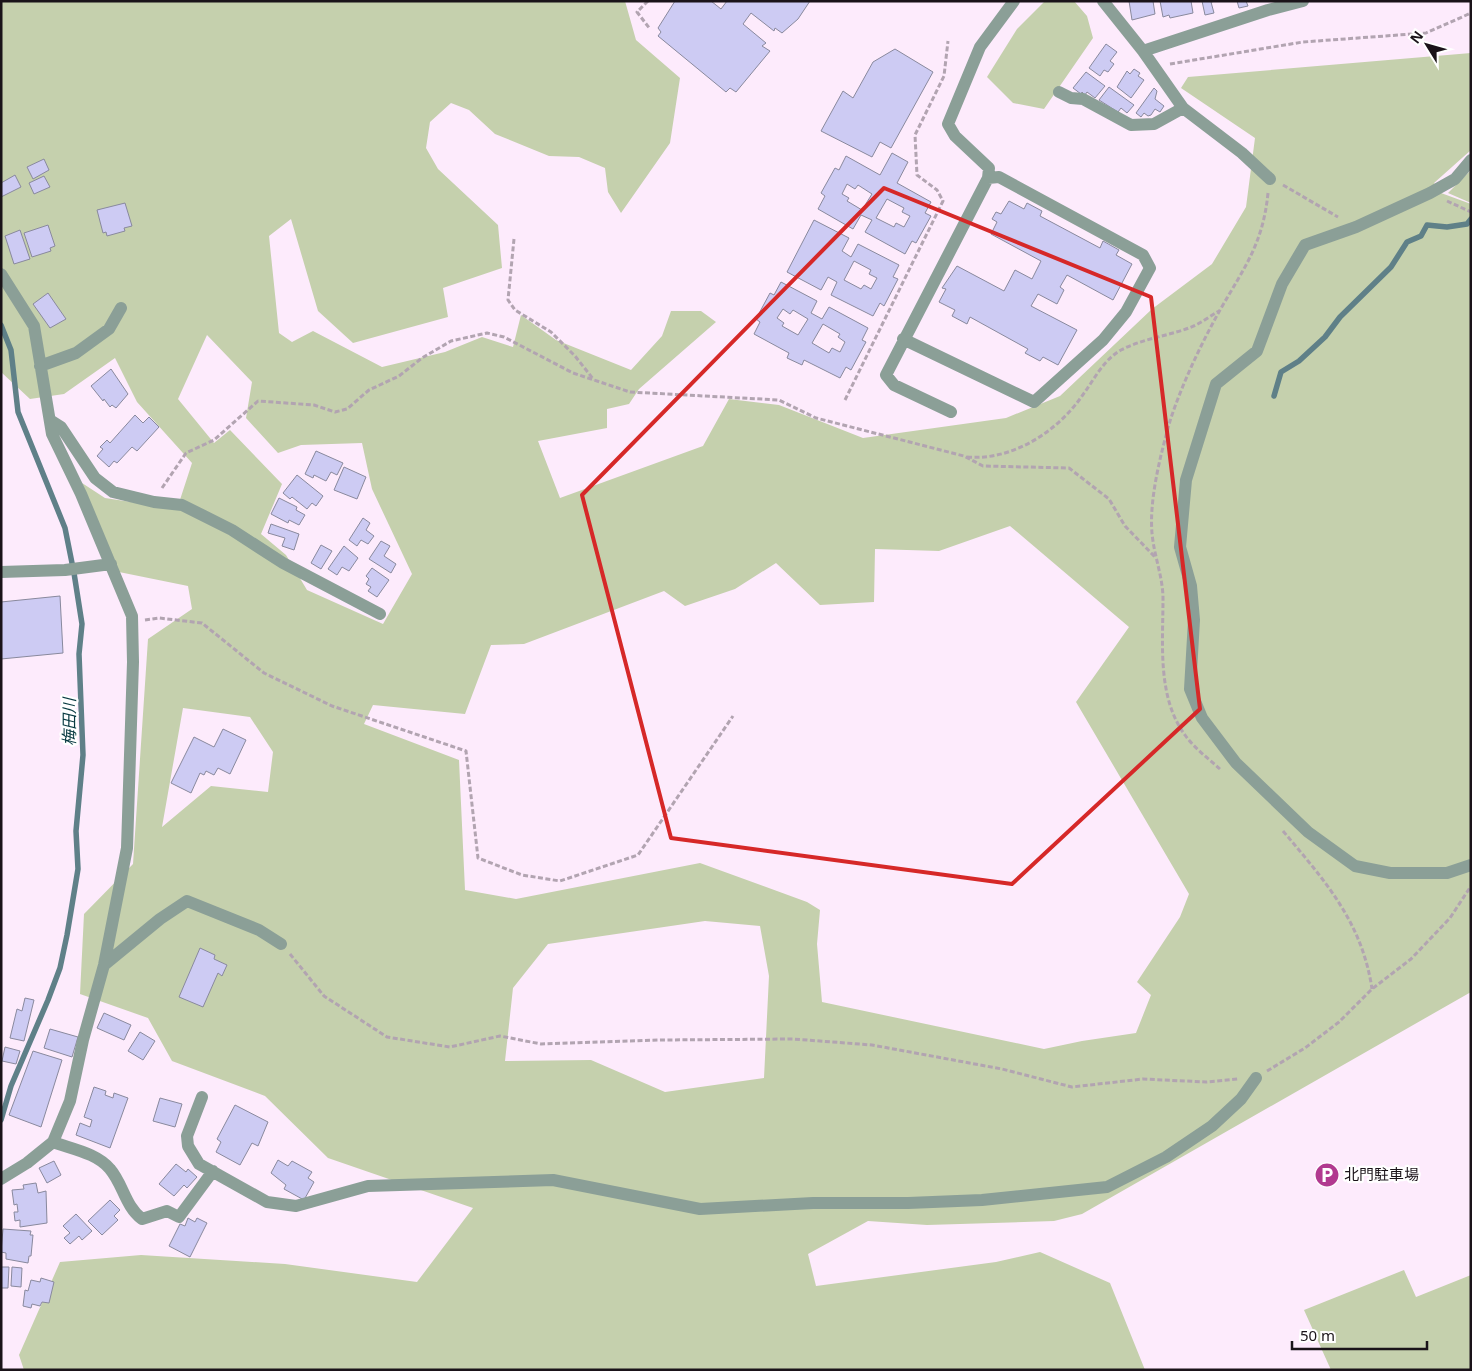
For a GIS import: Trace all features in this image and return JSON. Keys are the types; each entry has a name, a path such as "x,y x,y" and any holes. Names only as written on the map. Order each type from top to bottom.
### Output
{"street":[{"path":"951,412 894,384 886,375 988,178 988,168 955,136 948,124 980,46 1014,1"},
{"path":"1103,1 1155,67 1183,108 1242,153 1270,179"},
{"path":"1143,51 1268,10 1303,1"},
{"path":"1059,92 1071,98 1083,100 1131,125 1154,124 1183,108"},
{"path":"1471,160 1455,179 1430,193 1356,227 1305,245 1282,284 1257,351 1216,384 1186,480 1180,547 1191,586 1194,620 1190,689 1202,718 1236,762 1308,832 1355,866 1399,873 1447,873 1471,865"},
{"path":"903,339 1034,402 1103,340 1126,312 1150,268 1143,255 998,177 988,178"},
{"path":"1,274 34,326 52,434 111,564 132,616 127,848 104,965 83,1040 70,1101 53,1142 28,1163 1,1179"},
{"path":"40,366 76,353 109,329 121,308"},
{"path":"50,420 61,427 95,478 114,492 154,502 182,504 232,530 283,563 380,614"},
{"path":"1,572 65,570 111,564"},
{"path":"104,965 160,919 187,901 259,930 281,944"},
{"path":"202,1097 187,1136 188,1146 199,1164 268,1202 296,1206 368,1186 553,1180 700,1209 813,1203 908,1203 1040,1195 1107,1187 1166,1157 1212,1126 1241,1099 1256,1078"},
{"path":"53,1142 98,1158 111,1170 134,1212 142,1218 166,1210 179,1216 213,1171"}],"path":[{"path":"648,1 638,12 650,29"},
{"path":"1155,67 1220,54 1303,42 1426,33 1471,13"},
{"path":"845,400 944,202 937,190 916,175 915,135 944,76 948,41"},
{"path":"1226,775 1185,736 1173,716 1163,676 1163,585 1154,557 1151,530 1153,500 1171,420 1190,371 1220,311 1240,279 1260,239 1270,179 1356,227"},
{"path":"1430,193 1471,212"},
{"path":"514,239 508,300 515,310 552,332 595,380"},
{"path":"964,456 1006,454 1028,444 1068,416 1094,376 1120,351 1141,342 1191,327 1220,311"},
{"path":"170,476 186,453 214,440 258,401 314,404 336,412 347,409 369,390 399,376 422,358 451,341 487,333 504,337 550,363 630,392 779,400 816,418 964,456 983,466 1068,468 1109,499 1126,526 1154,557"},
{"path":"132,622 159,618 202,622 264,673 332,706 466,751 478,858 522,875 560,882 638,854 733,716"},
{"path":"1276,824 1317,871 1346,912 1369,967 1372,989"},
{"path":"281,944 324,996 387,1037 450,1047 500,1036 541,1044 661,1040 793,1039 872,1045 1002,1069 1072,1087 1143,1079 1206,1082 1256,1078 1305,1048 1333,1027 1372,989 1411,959 1450,918 1471,886"}],"highlighted area":[{"path":"884,188 1151,297 1200,709 1012,884 671,838 582,495"}],"green space":[{"path":"1,1 625,1 636,40 680,78 670,143 621,213 608,192 605,168 579,157 549,156 495,134 469,110 451,103 430,122 426,148 438,169 498,225 502,268 443,288 448,317 353,343 318,311 291,219 269,236 279,333 292,342 313,331 382,367 445,352 482,337 513,347 521,315 556,340 631,370 662,336 671,311 701,311 716,322 639,389 629,404 607,409 607,428 538,441 560,498 703,446 729,399 779,405 863,438 1006,418 1060,396 1152,309 1212,264 1246,207 1255,138 1181,88 1188,77 1471,53 1471,150 1434,183 1441,193 1471,204 1471,992 1082,1214 1054,1221 927,1225 868,1221 808,1254 816,1286 996,1262 1040,1252 1110,1283 1145,1370 24,1370 19,1355 60,1262 141,1255 285,1264 417,1282 473,1208 328,1158 265,1096 172,1061 148,1018 80,994 84,914 133,864 148,639 192,609 188,586 119,572 82,483 105,498 177,509 192,463 137,402 115,358 64,394 30,399 1,372","holes":["207,335 252,382 246,418 278,453 301,445 362,443 372,489 412,574 383,624 307,590 286,555 261,534 282,484 230,430 214,443 178,399","1010,526 1129,627 1076,702 1189,894 1180,917 1137,982 1151,995 1136,1033 1044,1049 822,1002 817,944 820,910 807,902 700,863 516,899 465,890 459,760 364,724 373,705 465,714 491,645 524,644 664,591 685,606 735,589 776,563 820,605 874,602 875,549 939,551","183,708 250,717 273,752 268,792 211,786 162,827","705,921 760,926 769,976 764,1078 665,1092 591,1060 505,1061 513,988 548,944"]},
{"path":"1045,1 1074,1 1087,16 1093,38 1044,109 1013,103 987,77 1017,29"},
{"path":"1471,170 1471,203 1448,193"},
{"path":"1404,1270 1416,1297 1471,1275 1471,1370 1331,1370 1304,1310"}],"building":[{"path":"675,1 711,1 721,9 727,1 810,1 798,19 782,33 775,28 774,31 751,13 743,24 766,43 762,46 770,51 736,92 730,88 726,92 658,36 661,32 658,28"},
{"path":"1129,1 1153,1 1155,14 1132,20"},
{"path":"1160,1 1191,1 1193,13 1170,18 1169,15 1163,17"},
{"path":"1202,1 1216,1 1211,2 1214,13 1205,15"},
{"path":"1237,1 1246,1 1248,6 1239,8"},
{"path":"1106,44 1117,52 1110,61 1114,64 1108,72 1104,70 1100,76 1089,68"},
{"path":"895,49 933,72 891,148 880,142 872,157 821,131 843,91 853,98 873,62"},
{"path":"1134,69 1140,73 1138,76 1144,80 1131,98 1117,87 1127,71 1130,74"},
{"path":"1086,72 1105,86 1095,98 1087,92 1085,95 1082,92 1081,94 1073,88"},
{"path":"1109,87 1134,105 1127,113 1121,108 1118,112 1099,100"},
{"path":"1154,88 1157,91 1155,99 1164,106 1160,112 1155,109 1151,115 1148,116 1144,113 1141,117 1136,113"},
{"path":"892,153 908,162 897,183 931,202 925,213 931,216 916,243 912,241 905,254 865,232 872,220 861,215 853,229 818,209 825,196 821,193 835,168 839,170 846,156 880,175","holes":["847,184 855,189 858,185 872,194 862,210 847,201 849,198 842,194","887,199 904,208 902,212 910,216 904,227 896,223 894,227 876,218"]},
{"path":"44,159 49,170 33,179 27,167"},
{"path":"15,175 21,187 1,197 1,183"},
{"path":"44,176 50,187 34,194 29,183"},
{"path":"1009,201 1024,209 1027,203 1042,211 1040,216 1100,248 1103,241 1119,250 1116,255 1132,264 1113,300 1067,275 1060,287 1064,290 1057,304 1038,294 1031,306 1077,330 1058,365 1043,357 1040,361 1025,353 1028,349 970,317 967,324 952,316 955,310 939,302 946,289 942,288 957,266 1004,291 1015,270 1032,279 1041,261 991,234 997,222 992,219 996,212 1001,214"},
{"path":"125,203 132,226 124,228 125,231 107,236 106,232 103,233 97,210"},
{"path":"814,220 849,238 842,251 851,257 858,244 899,265 893,277 898,279 884,306 880,303 873,316 831,295 837,282 828,277 821,290 787,272","holes":["854,261 871,270 869,274 877,278 871,289 864,285 861,289 844,280"]},
{"path":"48,225 55,246 50,248 51,251 32,257 24,233"},
{"path":"20,230 30,259 14,264 5,236"},
{"path":"781,282 817,301 811,313 822,319 829,307 868,328 862,340 866,342 851,370 846,367 840,378 804,360 802,365 787,358 789,353 754,334 760,322 756,319 770,293 774,295","holes":["783,309 790,314 793,310 808,319 798,335 782,326 784,323 777,318","823,324 840,334 838,337 845,342 840,352 832,348 829,353 812,343"]},
{"path":"48,293 66,319 50,328 33,304"},
{"path":"111,369 128,394 116,408 112,405 110,407 104,399 103,401 91,386"},
{"path":"135,415 143,423 149,417 159,427 137,451 132,447 117,463 114,461 109,467 97,456 103,449 100,447 107,440 110,443"},
{"path":"316,451 343,463 337,475 331,472 326,481 314,475 313,478 305,474"},
{"path":"344,467 366,477 357,499 334,490"},
{"path":"297,475 323,496 316,506 312,503 307,509 292,497 290,499 283,493"},
{"path":"279,498 297,507 296,510 305,515 299,525 289,520 288,523 271,514"},
{"path":"363,518 370,523 366,530 374,536 368,544 361,540 357,546 349,540"},
{"path":"271,524 299,534 294,550 282,546 285,538 268,533"},
{"path":"381,541 390,546 384,556 396,564 391,573 369,559"},
{"path":"321,545 332,551 321,569 311,563"},
{"path":"344,546 358,558 349,571 342,567 337,575 328,569"},
{"path":"372,568 389,580 377,597 368,591 371,587 366,584 369,579 366,576"},
{"path":"60,596 63,653 1,659 1,602"},
{"path":"223,729 246,740 230,774 218,768 214,775 206,771 204,775 200,773 191,793 171,783 194,737 214,747"},
{"path":"200,948 215,955 214,959 227,965 222,976 218,973 203,1007 179,997"},
{"path":"25,998 34,1000 24,1041 10,1038 17,1009 22,1011"},
{"path":"104,1013 131,1025 124,1040 97,1028"},
{"path":"50,1029 78,1037 72,1057 44,1048"},
{"path":"140,1032 155,1041 143,1060 128,1051"},
{"path":"5,1047 20,1051 16,1064 2,1061"},
{"path":"33,1051 62,1060 41,1127 9,1115"},
{"path":"94,1087 106,1091 105,1095 113,1098 114,1093 128,1098 110,1148 76,1135 80,1123 90,1127 92,1120 84,1117"},
{"path":"160,1098 182,1104 175,1127 153,1121"},
{"path":"235,1105 268,1122 258,1146 252,1143 240,1165 216,1152 221,1142 217,1139"},
{"path":"278,1160 288,1166 292,1161 312,1172 308,1178 314,1182 304,1200 284,1189 286,1185 271,1173"},
{"path":"54,1161 61,1175 47,1183 39,1168"},
{"path":"176,1164 186,1172 188,1169 197,1177 187,1188 184,1185 174,1196 159,1184"},
{"path":"36,1183 38,1193 46,1191 47,1223 20,1227 20,1220 15,1221 14,1212 18,1212 17,1204 14,1205 12,1190 24,1189 23,1185"},
{"path":"110,1200 120,1210 114,1216 118,1220 102,1235 88,1221"},
{"path":"76,1214 92,1231 82,1240 79,1236 70,1244 64,1238 70,1233 63,1226"},
{"path":"188,1218 195,1222 197,1218 207,1223 190,1257 169,1246 180,1224 185,1226"},
{"path":"3,1229 31,1231 30,1235 33,1235 31,1256 29,1256 28,1263 6,1259 6,1253 1,1252"},
{"path":"1,1267 9,1267 8,1288 1,1288"},
{"path":"12,1267 22,1268 21,1287 11,1286"},
{"path":"41,1278 54,1282 49,1303 42,1302 40,1306 32,1304 31,1308 23,1306 25,1290 28,1291 31,1280 40,1282"}],"waterway":[{"path":"1274,396 1281,372 1299,361 1325,337 1340,317 1391,267 1407,242 1421,236 1427,225 1447,227 1467,224 1471,219"},
{"name":"梅田川","path":"1,325 11,350 18,412 65,528 74,573 82,624 79,654 83,755 76,831 78,869 60,968 11,1086 1,1120"}],"place":[{"name":"北門駐車場","path":"1327,1175"}]}
